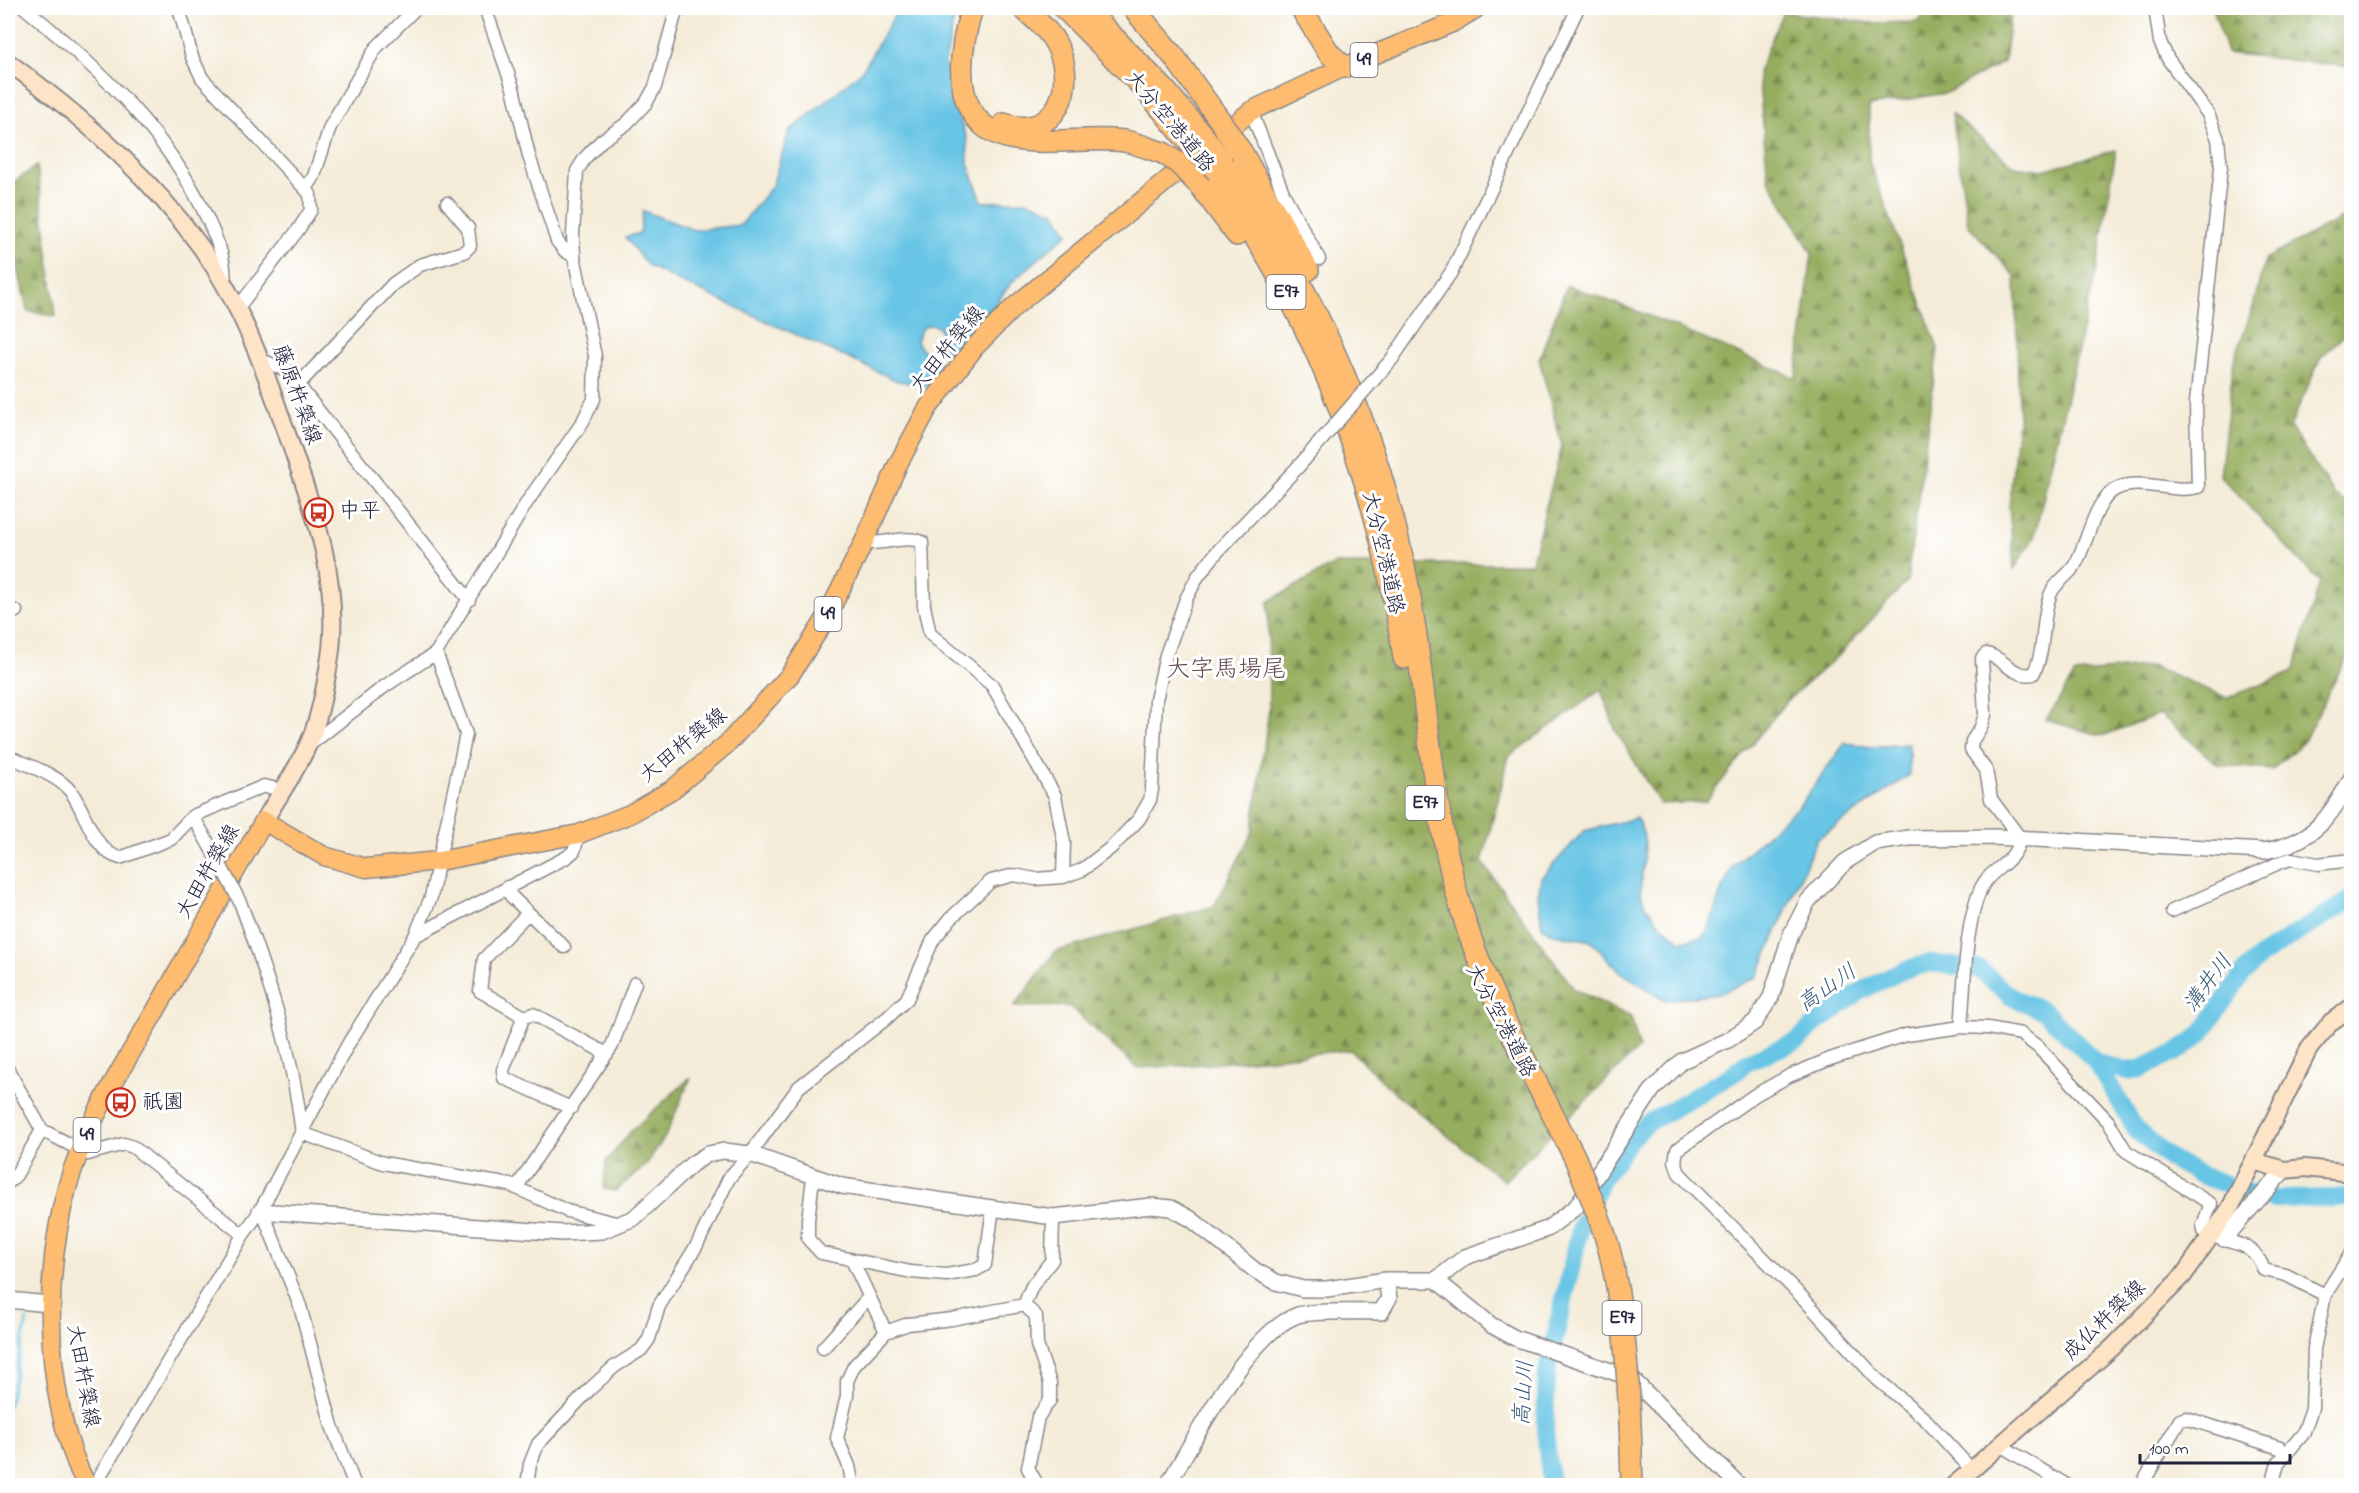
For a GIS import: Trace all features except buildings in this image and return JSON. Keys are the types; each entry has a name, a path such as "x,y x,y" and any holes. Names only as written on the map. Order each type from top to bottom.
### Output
{"highway":[{"path":"972,8 962,52 961,81 963,97 982,125 999,134 1023,141 1093,138 1127,141 1163,153 1178,163 1210,171"},
{"path":"978,8 969,60 971,85 976,101 992,119 1011,126 1026,127 1040,123 1053,114 1063,96 1066,80 1057,45 1023,8"},
{"name":"大分空港道路","path":"1064,8 1198,141"},
{"name":"大分空港道路","path":"1085,8 1165,90 1198,141 1210,171 1347,424 1373,505 1391,580 1428,819 1451,914 1489,1004 1575,1158"},
{"path":"1133,8 1175,58 1219,119 1242,153 1296,246 1328,313 1352,372 1373,438 1399,547"},
{"path":"1301,8 1329,53 1344,67"},
{"path":"1315,8 1339,46 1344,67"},
{"name":"大分空港道路","path":"1210,171 1275,240 1320,321 1371,448 1399,547 1413,615 1442,827 1457,897 1482,967 1575,1158 1596,1208 1610,1255 1619,1298 1630,1392 1632,1485"}],"main road":[{"name":"大田杵築線","path":"87,1485 64,1422 58,1395 49,1304 54,1256 67,1194 79,1151 120,1072 264,821 324,856 366,868 439,861 579,834 630,814 673,789 728,744 790,675 825,620 864,542 898,464 928,408 974,348 1014,307 1251,111 1344,67 1452,23 1477,8"},
{"name":"藤原杵築線","path":"8,62 61,101 153,189 201,247 261,360 320,529 330,578 331,649 321,700 308,746 264,821"},
{"name":"成仏杵築線","path":"1953,1485 2111,1349 2218,1238 2230,1208 2309,1048 2331,1022 2352,1007"},
{"path":"2252,1166 2280,1175 2305,1168 2352,1173"}],"street":[{"path":"25,8 131,105 187,176 226,265 224,287"},
{"path":"179,8 192,57 202,78 310,194 311,210 236,310"},
{"path":"306,189 314,177 330,127 376,48 416,8"},
{"path":"485,8 513,88 529,156 557,241 565,251 574,256"},
{"path":"308,746 385,686 436,653 527,502 582,423 594,399 595,356 574,256 573,223 577,171 585,158 601,141 626,123 646,103 654,87 677,8"},
{"path":"527,1485 530,1464 538,1444 590,1389 614,1367 641,1350 649,1339 659,1306 697,1245 715,1202 729,1178 750,1154 799,1087 887,1018 906,999 933,940 976,893 991,881 1003,876 1063,877 1082,870 1112,847 1139,819 1150,800 1156,700 1166,655 1186,599 1198,576 1216,552 1298,467 1392,359 1452,271 1578,8"},
{"path":"2020,838 1991,799 1986,770 1971,750 1972,741 1981,727 1984,715 1982,658 1986,654 1994,655 2012,671 2025,675 2032,674 2042,649 2051,594 2073,568 2103,502 2115,490 2141,486 2188,490 2198,487 2200,481 2195,448 2196,403 2220,178 2219,148 2208,114 2168,59 2160,42 2156,8"},
{"path":"1251,111 1284,195 1319,259"},
{"path":"298,385 393,284 420,265 464,252 470,246 468,228 447,202"},
{"path":"261,360 286,370 469,600"},
{"path":"864,542 877,545 916,539 922,542 924,606 930,634 992,686 1051,788 1064,843 1063,877"},
{"path":"94,1485 243,1235 262,1212 346,1046 415,936 431,897 466,734 464,723 436,653"},
{"path":"8,756 60,782 71,791 105,852 111,856 126,858 171,839 193,816 264,786 282,790"},
{"path":"2172,911 2319,828 2334,810 2352,777"},
{"path":"193,816 240,902 270,980 288,1046 302,1133"},
{"path":"415,936 567,857 574,851 579,834"},
{"path":"262,1212 562,1233 602,1232 634,1218 692,1164 708,1154 724,1150 750,1154 813,1178 842,1186 1053,1217 1151,1206 1170,1208 1191,1218 1256,1271 1276,1282 1303,1289 1327,1289 1386,1280 1436,1280 1465,1257 1547,1229 1576,1208 1653,1089 1682,1062 1728,1040 1755,1022 1771,996 1791,934 1808,901 1845,862 1875,843 1909,838 2020,838 2291,859 2318,864 2352,860"},
{"path":"1961,1027 1971,930 1982,886 2014,856 2020,838"},
{"path":"507,887 511,896 564,947"},
{"path":"521,1018 480,991 484,959 528,913"},
{"path":"516,1188 607,1054 621,1024 635,983"},
{"path":"521,1018 533,1014 607,1054"},
{"path":"521,1018 503,1070 504,1078 572,1108"},
{"path":"1971,1469 1926,1420 1877,1378 1802,1297 1679,1173 1675,1161 1677,1150 1755,1095 1789,1076 1865,1046 1906,1035 1961,1027 2014,1033 2038,1047 2108,1121 2127,1151 2211,1204 2203,1225 2204,1231 2218,1238 2251,1248 2259,1254 2264,1270 2286,1275 2325,1295"},
{"path":"8,1070 42,1131 52,1133 87,1154 124,1144 134,1147 243,1235"},
{"path":"8,1183 16,1175 42,1131"},
{"path":"302,1133 383,1163 516,1188 567,1211 620,1224"},
{"path":"2218,1238 2251,1209 2280,1175"},
{"path":"813,1178 808,1239 821,1253 911,1272 946,1275 976,1270 986,1265 993,1208"},
{"path":"262,1212 300,1306 332,1426 355,1485"},
{"path":"1024,1305 1032,1286 1052,1260 1053,1217"},
{"path":"2272,1485 2278,1463 2303,1434 2312,1408 2314,1350 2325,1295 2352,1252"},
{"path":"852,1260 886,1332"},
{"path":"1167,1485 1216,1404 1259,1341 1298,1315 1381,1312 1389,1298 1386,1280"},
{"path":"1436,1280 1491,1324 1535,1346 1630,1378 1740,1485"},
{"path":"823,1348 869,1297"},
{"path":"8,1300 49,1304"},
{"path":"853,1485 849,1466 837,1438 847,1396 847,1381 854,1366 886,1332 908,1324 952,1319 1024,1305"},
{"path":"1024,1305 1036,1316 1037,1345 1050,1383 1050,1400 1038,1417 1029,1468 1038,1485"},
{"path":"2141,1485 2180,1420 2186,1418 2280,1448 2287,1454"},
{"path":"2000,1444 2068,1485"}],"green space":[{"path":"1930,8 2011,8 2004,62 1946,93 1869,106 1869,161 1938,348 1907,581 1841,653 1788,700 1705,802 1660,804 1615,729 1601,690 1509,756 1482,862 1574,989 1631,1017 1639,1048 1504,1181 1397,1095 1350,1050 1209,1064 1137,1068 1069,1006 1014,1007 1055,952 1214,906 1252,833 1269,710 1268,602 1334,564 1531,564 1562,446 1539,359 1567,285 1647,315 1796,378 1812,253 1768,178 1758,72 1783,12 1870,23 1918,22"},
{"path":"2213,8 2341,8 2351,13 2351,67 2227,53"},
{"path":"1952,114 2014,166 2043,170 2116,150 2099,259 2034,538 2014,569 2009,506 2019,411 2015,276 1968,225"},
{"path":"37,166 56,316 27,311 8,220 8,186"},
{"path":"2351,213 2351,329 2321,357 2290,427 2335,496 2352,506 2351,648 2304,741 2272,770 2218,765 2160,714 2102,736 2046,720 2075,674 2153,666 2227,698 2293,672 2320,582 2220,476 2234,360 2253,307 2265,259"},
{"path":"691,1077 665,1137 645,1166 615,1191 604,1189 606,1162 631,1131"}],"water":[{"path":"899,8 956,8 945,63 955,107 967,139 968,163 982,202 1028,201 1055,212 1068,233 1012,282 954,358 945,352 944,341 937,327 933,325 921,329 917,342 933,364 943,361 949,364 925,386 898,381 674,279 647,265 625,237 640,233 643,211 694,230 741,225 772,186 789,132 862,71"},
{"path":"1845,743 1871,747 1909,744 1909,775 1817,839 1757,977 1719,994 1665,1000 1619,971 1592,941 1554,934 1542,927 1538,895 1541,878 1584,831 1636,818 1644,836 1645,845 1641,881 1642,898 1663,926 1681,941 1702,937 1709,929 1721,891 1733,866 1800,805"}],"waterway":[{"name":"溝井川","path":"2096,1062 2126,1071 2140,1069 2181,1050 2201,1034 2242,975 2260,956 2352,899"},
{"name":"高山川","path":"1551,1486 1545,1430 1547,1372 1581,1226 1601,1181 1630,1140 1648,1123 1733,1074 1747,1062 1797,1041 1815,1024 1861,991 1904,970 1930,963 1979,969 2011,997 2044,1011 2096,1062 2137,1131 2169,1158 2198,1174 2249,1193 2275,1199 2352,1198"},
{"path":"8,1407 27,1320"}],"place":[{"name":"中平","path":"318,512"},
{"name":"祇園","path":"121,1103"}],"district":[{"name":"大字馬場尾","path":"1226,670"}]}
